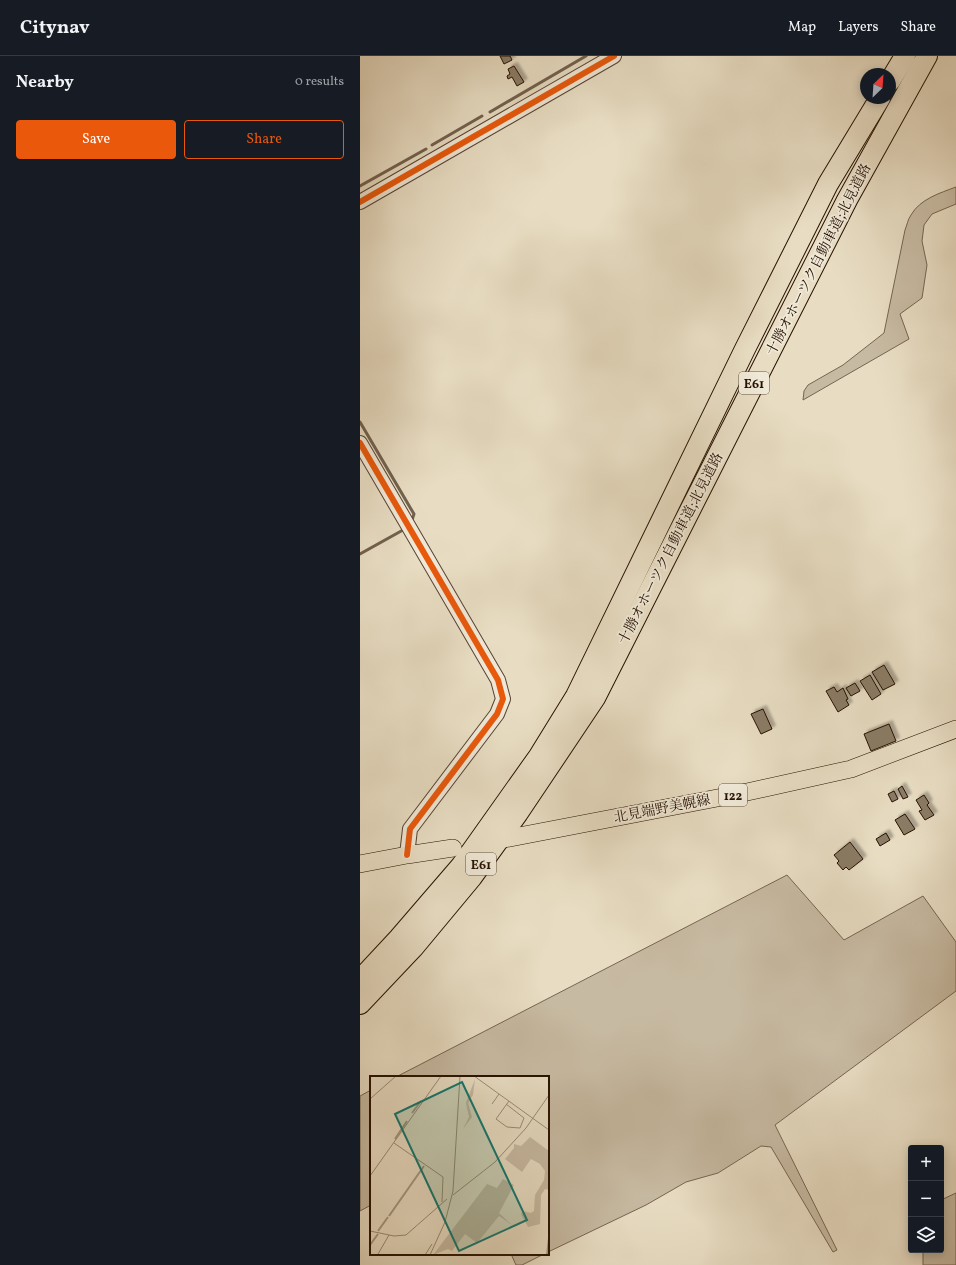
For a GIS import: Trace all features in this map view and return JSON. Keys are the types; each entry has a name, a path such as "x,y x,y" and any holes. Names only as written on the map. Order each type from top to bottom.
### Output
{"highway":[{"path":"896,71 905,56"},
{"name":"十勝オホーツク自動車道;北見道路","path":"360,1004 413,948 472,876 518,813 595,698 843,207 927,56"},
{"name":"十勝オホーツク自動車道;北見道路","path":"360,980 461,866 539,756 576,696 745,349 828,184 876,104"}],"main road":[{"name":"北見端野美幌線","path":"504,839 738,794 851,769 956,729"},
{"path":"360,864 453,848"}],"street":[{"path":"360,202 614,56"},
{"path":"360,443 498,680 503,699 497,714 410,829 407,855"}],"shaded area":[{"path":"956,187 956,204 932,214 924,225 922,241 927,265 922,298 900,314 909,339 803,400 804,391 808,385 843,365 884,333 905,230 909,218 915,209 925,201 937,194"},
{"path":"787,875 844,940 923,896 956,942 956,991 775,1125 837,1250 833,1252 771,1147 761,1146 718,1173 686,1182 646,1205 549,1252 549,1076 398,1076"},
{"path":"370,1091 370,1206 360,1211 360,1096"},
{"path":"956,1193 956,1265 923,1265 923,1253 944,1253 944,1199"},
{"path":"511,1255 542,1255 522,1265 516,1265"}],"building":[{"path":"500,56 510,56 512,60 504,64"},
{"path":"514,66 524,82 517,86 512,77 508,79 507,76 510,74 508,69"},
{"path":"884,665 895,684 883,690 872,672"},
{"path":"870,675 881,694 872,700 860,681"},
{"path":"855,683 860,691 851,696 846,688"},
{"path":"834,687 837,692 843,688 849,705 838,712 826,691"},
{"path":"763,709 772,729 761,734 751,714"},
{"path":"889,724 896,741 871,751 864,734"},
{"path":"902,786 908,797 903,799 898,789"},
{"path":"894,791 898,799 892,802 888,794"},
{"path":"924,795 929,803 927,805 934,815 925,820 919,811 922,810 916,800"},
{"path":"905,814 915,829 904,835 895,820"},
{"path":"886,833 890,840 880,846 876,839"},
{"path":"850,842 863,859 849,870 846,867 843,870 837,863 839,861 834,855"}],"waterway":[{"path":"490,112 586,56"},
{"path":"432,145 482,116"},
{"path":"360,186 426,149"},
{"path":"360,422 414,514 412,520"},
{"path":"360,554 403,530"}],"cycle path":[{"path":"360,202 614,56"},
{"path":"360,443 498,680 503,699 497,714 410,829 407,855"}]}
